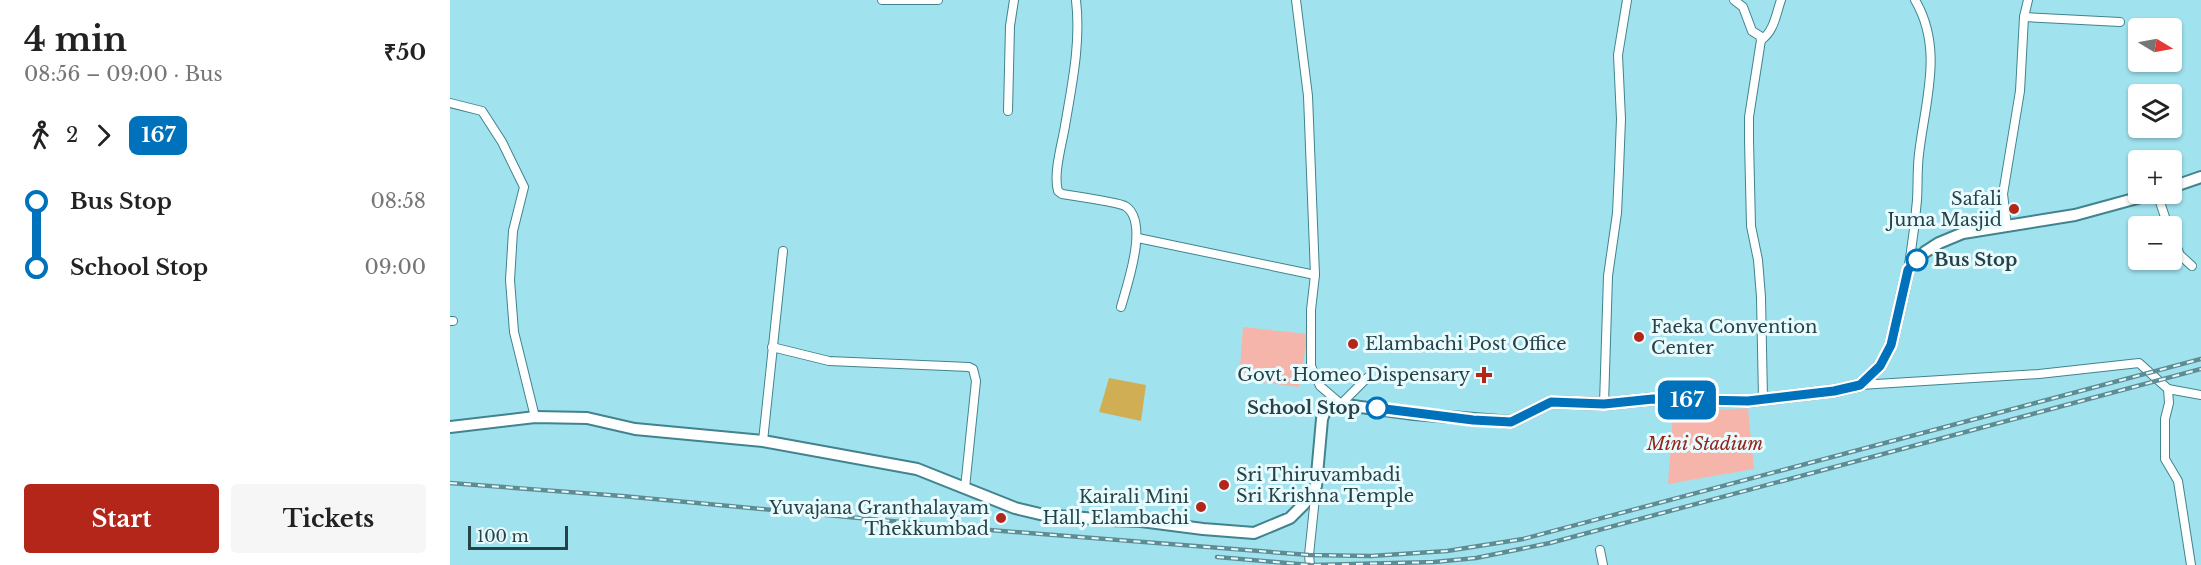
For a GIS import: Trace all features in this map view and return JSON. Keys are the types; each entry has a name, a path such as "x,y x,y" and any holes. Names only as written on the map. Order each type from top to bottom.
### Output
{"main road":[{"path":"2182,184 2201,177"},
{"path":"450,427 535,417 587,418 635,429 763,441 916,470 1015,508 1044,514 1111,520 1141,520 1203,529 1254,533 1290,518 1304,504 1316,486 1322,419 1330,403 1414,414 1511,422 1551,402 1604,404 1653,399 1748,401 1834,391 1860,385 1880,366 1891,345 1908,270 1939,243 1963,233 2075,215 2128,201"}],"street":[{"path":"882,0 938,0"},
{"path":"1008,111 1010,26 1014,0"},
{"path":"1076,0 1078,20 1076,62 1059,160 1057,186 1058,191 1062,194 1125,206 1133,215 1138,238 1121,307"},
{"path":"1296,0 1308,96 1315,275 1311,310 1311,366 1320,386 1341,404 1367,378"},
{"path":"1604,404 1608,276 1617,213 1619,170 1621,119 1618,55 1627,0"},
{"path":"1734,0 1743,8 1752,31 1760,36 1761,40 1749,117 1749,140 1752,238 1758,260 1761,297 1763,399"},
{"path":"1761,40 1772,28 1781,0"},
{"path":"1908,270 1915,228 1919,154 1926,118 1931,65 1930,36 1924,15 1915,0"},
{"path":"2007,226 2003,194 2020,91 2024,17 2028,0"},
{"path":"2024,17 2120,22"},
{"path":"450,103 482,111 502,142 524,187 513,231 510,280 514,332 535,417"},
{"path":"1138,238 1315,275"},
{"path":"763,441 783,251"},
{"path":"2182,257 2192,266"},
{"path":"772,347 829,361 973,369 976,381 965,488"},
{"path":"1860,385 2039,374 2139,363 2168,389 2201,395"},
{"path":"2168,389 2165,459 2178,481 2191,565"},
{"path":"1311,565 1309,555 1316,486"},
{"path":"1600,550 1603,565"}],"green space":[{"path":"1243,327 1308,334 1299,387 1239,379"},
{"name":"Mini Stadium","path":"1748,408 1754,469 1668,484 1673,413"}],"shaded area":[{"path":"1109,378 1146,385 1141,421 1099,412"}],"railway":[{"path":"450,483 622,496 977,529 1309,555 1371,556 1447,551 1523,539 2201,359"},
{"path":"1314,565 1434,562 1476,558 1550,543 2201,369"},
{"path":"1217,557 1310,565"}],"bus line":[{"name":"167","path":"1377,408 1414,414 1511,422 1551,402 1604,404 1653,399 1748,401 1834,391 1860,385 1874,374 1886,356 1891,345 1908,270 1917,260"}],"place":[{"name":"Safali Juma Masjid","path":"2014,209"},
{"name":"Bus Stop","path":"1917,260"},
{"name":"Faeka Convention Center","path":"1639,337"},
{"name":"Elambachi Post Office","path":"1353,344"},
{"name":"Govt. Homeo Dispensary","path":"1484,375"},
{"name":"School Stop","path":"1377,408"},
{"name":"Sri Thiruvambadi Sri Krishna Temple","path":"1224,485"},
{"name":"Kairali Mini Hall, Elambachi","path":"1201,507"},
{"name":"Yuvajana Granthalayam Thekkumbad","path":"1001,518"}]}
